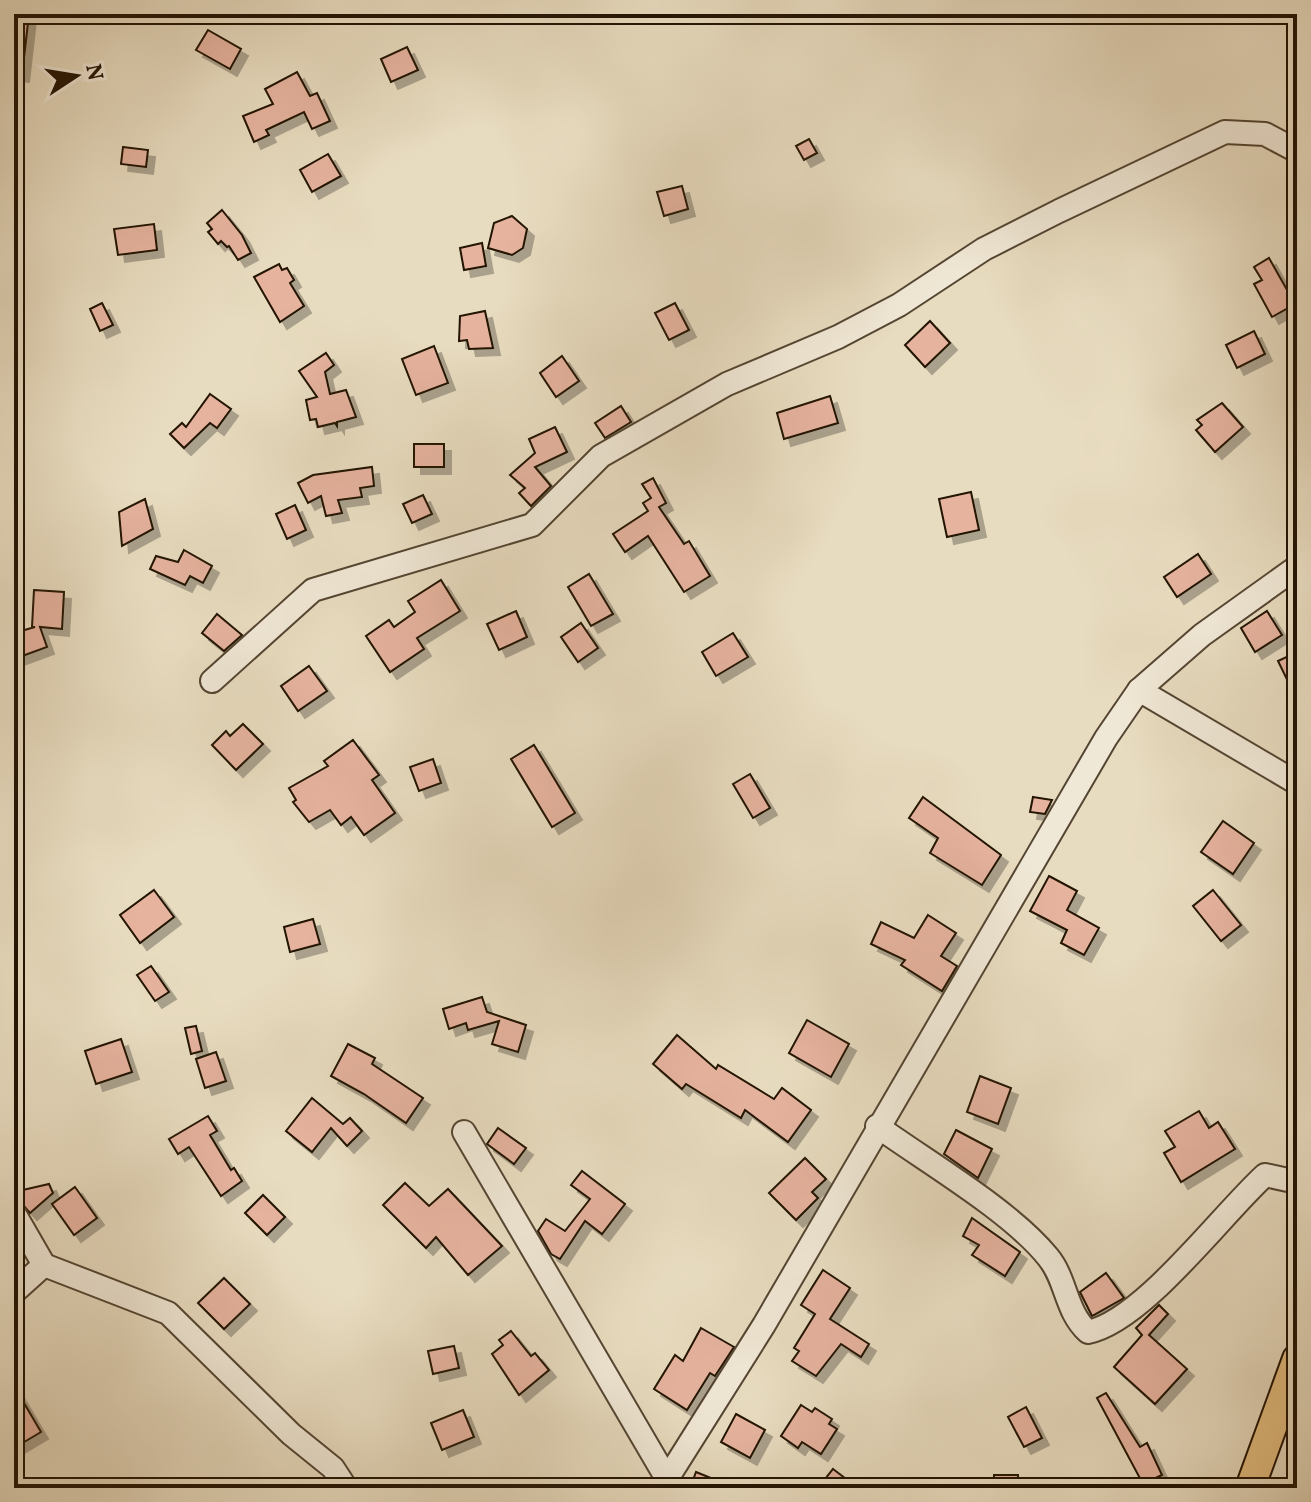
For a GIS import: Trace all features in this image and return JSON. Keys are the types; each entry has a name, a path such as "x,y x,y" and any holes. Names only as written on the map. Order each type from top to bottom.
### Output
{"main road":[{"path":"1250,1488 1297,1359"}],"street":[{"path":"212,681 313,590 532,525 601,456 727,384 838,337 899,305 984,249 1059,211 1225,132 1265,134 1297,151"},
{"path":"464,1132 669,1484 1106,738 1139,690 1202,635 1297,567"},
{"path":"1139,690 1297,783"},
{"path":"877,1126 1029,1235 1051,1260 1066,1301 1077,1322 1088,1332 1101,1329 1148,1296 1265,1175 1297,1182"},
{"path":"14,1213 44,1265 168,1313 291,1434 333,1468 346,1488"},
{"path":"14,1292 44,1265"}],"building":[{"path":"14,14 29,14 22,75 14,74"},
{"path":"208,30 241,49 230,69 196,50"},
{"path":"407,47 418,70 391,82 381,59"},
{"path":"297,72 310,96 317,93 330,121 312,129 304,112 266,130 269,135 254,142 243,116 273,104 265,89"},
{"path":"809,139 817,153 804,160 796,146"},
{"path":"123,147 148,150 146,167 121,164"},
{"path":"328,154 341,176 312,192 300,170"},
{"path":"682,186 688,209 664,216 657,192"},
{"path":"222,210 242,235 251,253 238,260 229,246 221,241 218,244 208,232 212,229 207,223"},
{"path":"512,216 527,229 523,248 512,255 488,248 494,223"},
{"path":"154,224 157,250 118,255 114,229"},
{"path":"482,243 486,266 464,270 460,248"},
{"path":"1269,258 1295,304 1272,317 1254,284 1262,280 1254,267"},
{"path":"279,264 282,270 287,268 294,280 290,283 304,306 280,322 254,277"},
{"path":"102,303 113,325 100,331 90,309"},
{"path":"675,303 689,330 669,340 655,313"},
{"path":"485,311 493,348 469,349 467,340 459,341 460,316"},
{"path":"930,321 950,343 925,367 905,345"},
{"path":"1254,331 1265,354 1237,368 1226,345"},
{"path":"434,346 448,383 416,395 402,359"},
{"path":"326,353 334,365 325,372 330,394 346,390 356,417 337,422 337,426 335,423 318,427 316,419 310,420 306,400 317,397 299,371"},
{"path":"562,356 579,381 556,397 540,373"},
{"path":"210,394 231,409 217,428 210,423 184,448 170,434 182,423 186,427"},
{"path":"830,396 838,423 784,439 777,413"},
{"path":"1222,403 1243,427 1215,452 1196,430 1202,425 1197,420"},
{"path":"621,406 631,422 605,438 595,423"},
{"path":"555,427 567,452 535,467 551,486 531,506 519,493 525,488 510,475 535,453 529,439"},
{"path":"414,444 444,444 444,467 414,467"},
{"path":"372,467 374,486 360,488 362,497 338,500 342,513 326,516 321,496 308,503 298,483 313,475"},
{"path":"653,478 666,503 659,507 684,544 689,541 710,576 684,592 648,536 625,552 613,534 648,511 643,503 651,498 642,484"},
{"path":"971,492 979,530 947,537 939,499"},
{"path":"423,495 432,514 412,523 403,504"},
{"path":"145,499 153,529 122,546 119,512"},
{"path":"295,505 306,530 287,539 276,514"},
{"path":"184,550 212,566 203,583 190,576 185,585 150,569 156,556 178,562"},
{"path":"1198,554 1211,574 1177,597 1164,577"},
{"path":"589,574 613,614 591,626 568,587"},
{"path":"441,580 460,611 417,638 424,649 390,672 366,636 389,620 394,627 415,612 408,601"},
{"path":"34,590 64,592 62,629 40,627 47,647 14,659 14,633 35,627 32,627"},
{"path":"516,611 527,637 499,650 487,624"},
{"path":"1267,611 1282,635 1255,652 1241,628"},
{"path":"217,614 242,635 224,651 202,633"},
{"path":"581,623 598,648 578,662 561,637"},
{"path":"733,633 748,657 716,676 702,652"},
{"path":"1297,652 1297,700 1278,661"},
{"path":"309,666 327,691 298,711 281,686"},
{"path":"243,724 263,744 236,770 212,745 226,731 230,736"},
{"path":"353,740 379,775 372,780 395,813 364,835 351,817 341,825 330,810 309,822 293,802 296,800 289,788 328,766 324,761"},
{"path":"534,745 575,813 552,827 511,759"},
{"path":"433,759 441,783 419,791 410,767"},
{"path":"750,774 770,808 753,818 733,784"},
{"path":"923,797 1001,855 982,885 930,853 938,838 909,818"},
{"path":"1033,797 1052,800 1045,814 1030,812"},
{"path":"1223,821 1254,843 1233,874 1201,852"},
{"path":"1049,876 1077,891 1067,910 1099,928 1084,955 1061,943 1067,930 1030,911"},
{"path":"154,890 174,917 140,943 120,915"},
{"path":"1213,890 1241,925 1221,941 1193,906"},
{"path":"928,915 956,933 941,956 957,966 942,991 901,965 905,960 871,944 881,922 914,938"},
{"path":"313,919 320,944 290,952 284,927"},
{"path":"151,966 169,992 155,1001 137,975"},
{"path":"482,997 487,1012 526,1025 518,1052 492,1044 499,1021 468,1030 466,1023 449,1029 443,1009"},
{"path":"807,1020 849,1044 831,1077 789,1053"},
{"path":"196,1026 202,1051 191,1054 185,1028"},
{"path":"677,1035 716,1069 718,1065 774,1099 782,1088 811,1110 788,1142 745,1110 741,1118 686,1084 682,1089 653,1064"},
{"path":"121,1039 132,1072 96,1084 85,1051"},
{"path":"348,1044 375,1058 372,1064 423,1098 406,1123 331,1076"},
{"path":"216,1052 226,1081 205,1088 196,1059"},
{"path":"980,1076 1011,1088 998,1124 967,1112"},
{"path":"312,1098 343,1124 350,1118 362,1131 347,1146 331,1128 312,1152 286,1131"},
{"path":"1199,1111 1209,1128 1218,1122 1235,1149 1181,1182 1164,1153 1175,1147 1165,1131"},
{"path":"208,1116 217,1131 210,1135 231,1170 234,1168 242,1181 221,1196 189,1147 178,1154 169,1139"},
{"path":"498,1128 526,1148 514,1164 487,1144"},
{"path":"956,1130 992,1149 978,1178 944,1154"},
{"path":"805,1158 826,1179 812,1192 818,1198 796,1220 769,1193"},
{"path":"582,1171 625,1204 602,1234 585,1221 560,1259 551,1254 538,1231 546,1219 565,1231 590,1199 571,1185"},
{"path":"405,1183 429,1206 448,1189 502,1246 468,1275 436,1237 426,1248 383,1205"},
{"path":"49,1184 53,1193 30,1213 14,1195 14,1192"},
{"path":"75,1187 97,1218 74,1235 52,1204"},
{"path":"263,1195 285,1217 267,1235 245,1213"},
{"path":"972,1218 1020,1252 1005,1276 972,1255 979,1245 963,1236"},
{"path":"823,1270 850,1288 830,1319 869,1344 861,1357 841,1344 816,1376 792,1361 799,1351 794,1348 815,1314 801,1305"},
{"path":"1106,1273 1124,1298 1092,1316 1080,1292"},
{"path":"224,1278 250,1304 224,1329 198,1303"},
{"path":"1159,1305 1168,1314 1149,1335 1187,1369 1155,1404 1114,1367 1142,1335 1136,1328"},
{"path":"701,1328 734,1347 715,1376 710,1373 687,1410 654,1389 675,1355 683,1361"},
{"path":"511,1331 531,1356 535,1353 549,1370 519,1395 492,1354 503,1345 499,1340"},
{"path":"454,1346 459,1368 433,1374 428,1351"},
{"path":"14,1386 41,1432 14,1448"},
{"path":"1106,1393 1140,1447 1147,1443 1162,1475 1143,1484 1097,1398"},
{"path":"801,1405 812,1412 815,1408 832,1419 829,1424 837,1429 821,1454 802,1442 798,1448 781,1436"},
{"path":"1026,1407 1042,1438 1024,1447 1008,1417"},
{"path":"463,1410 474,1437 442,1450 431,1423"},
{"path":"736,1414 765,1430 750,1458 721,1442"},
{"path":"833,1469 858,1488 818,1488"},
{"path":"696,1472 733,1487 733,1488 690,1488"},
{"path":"994,1475 1018,1475 1018,1488 994,1488"}]}
